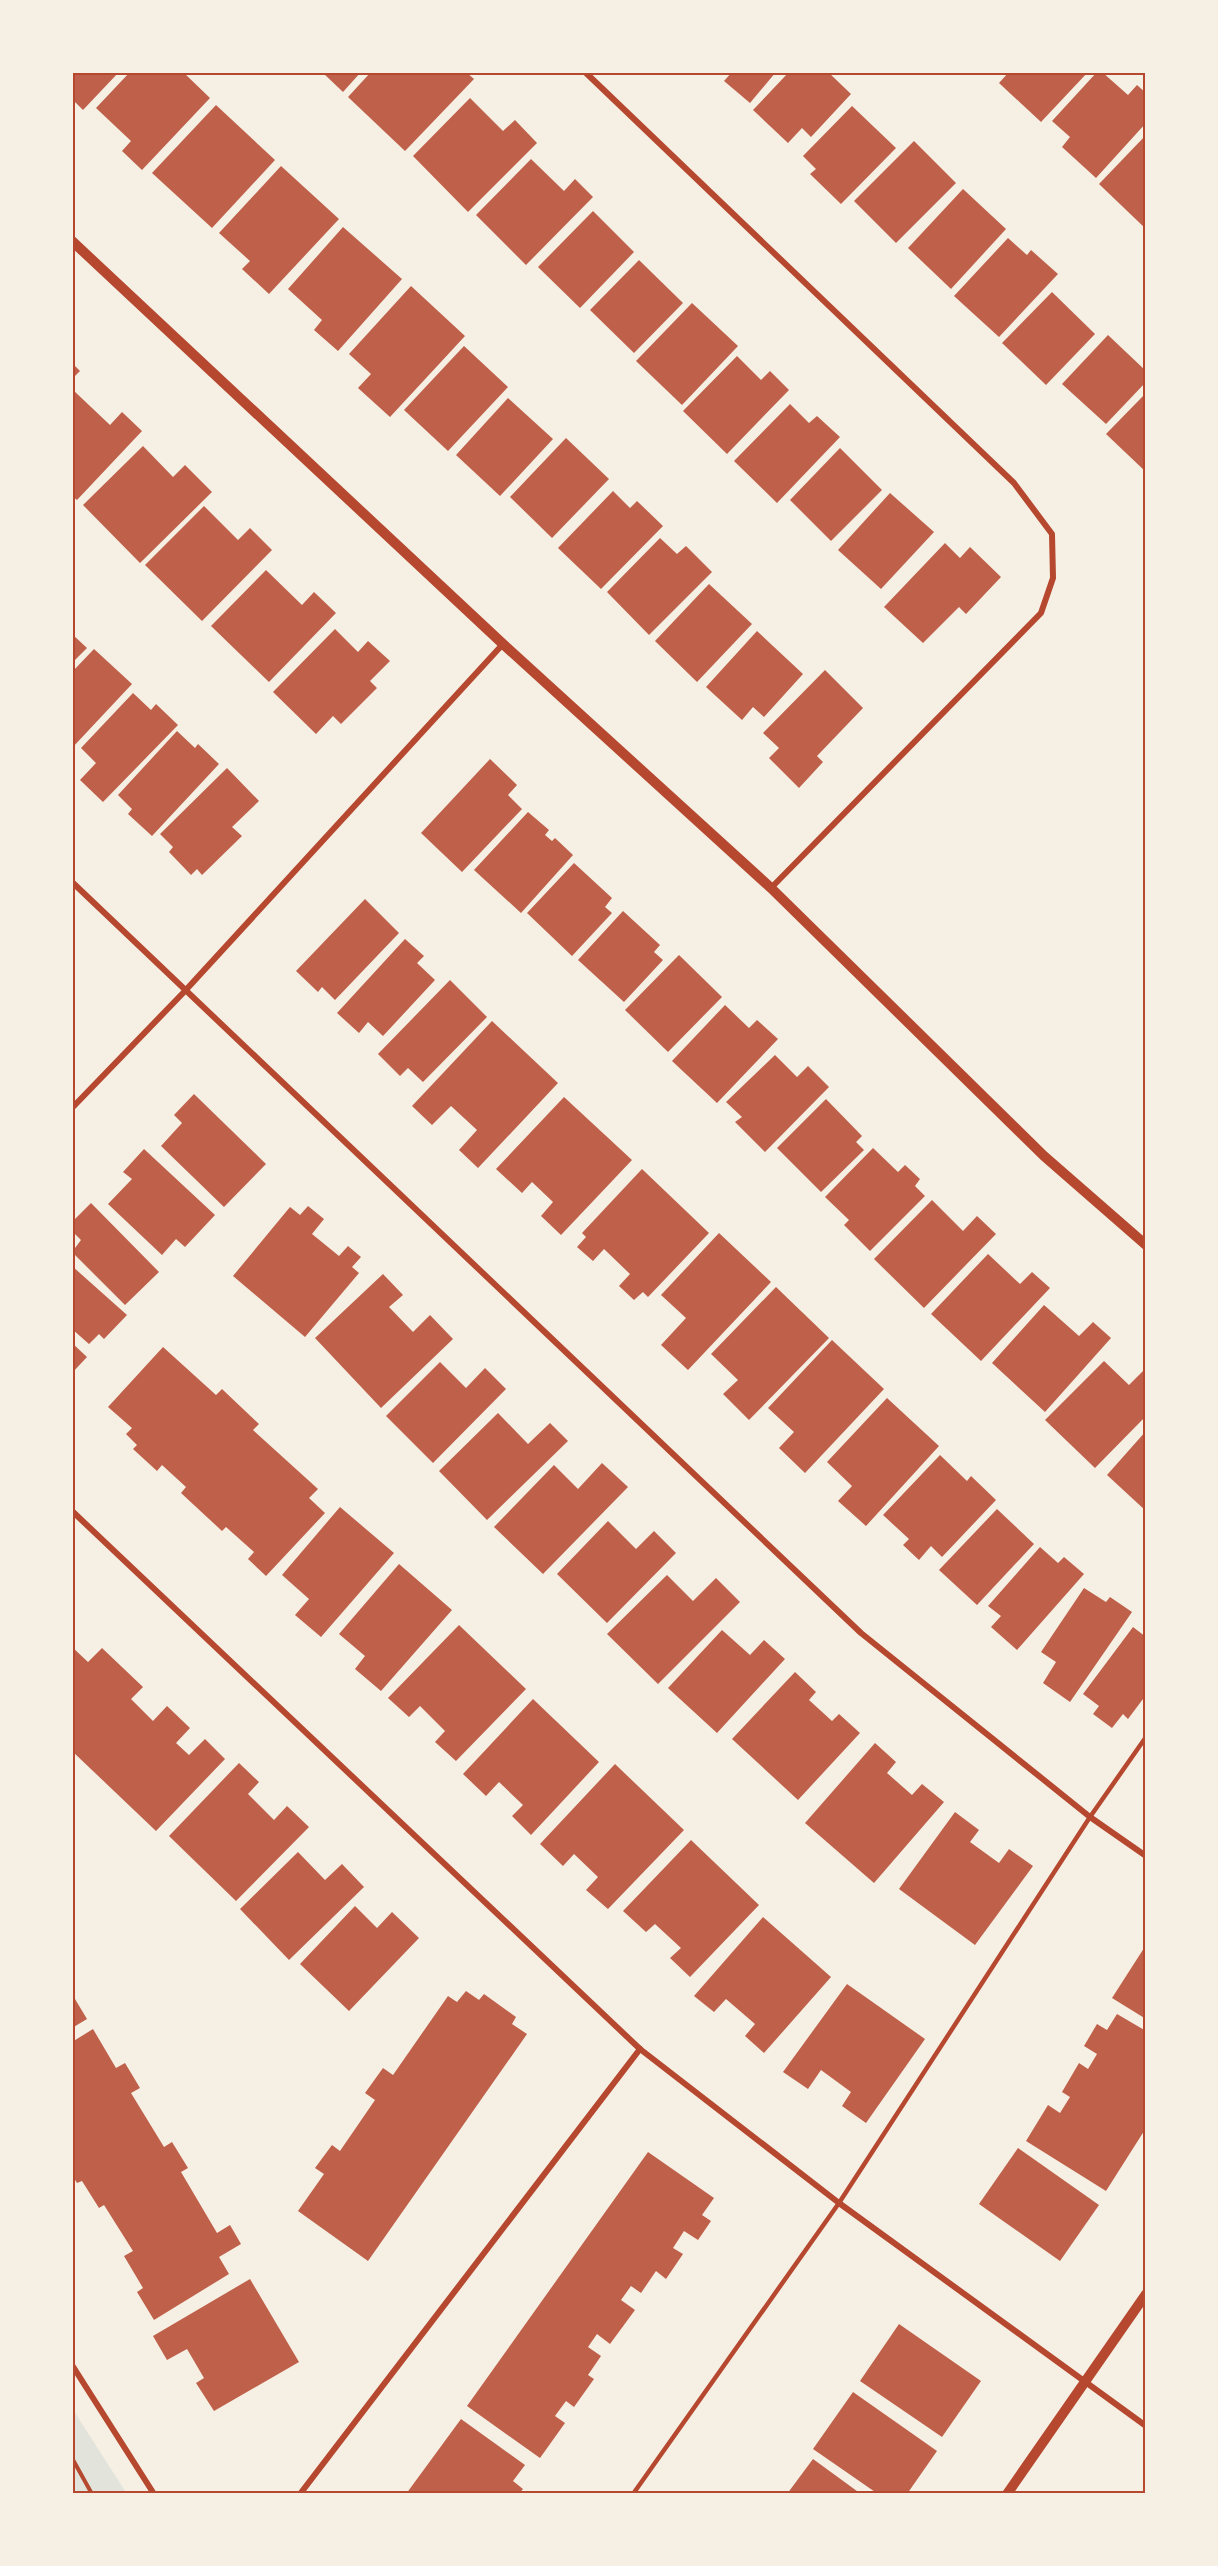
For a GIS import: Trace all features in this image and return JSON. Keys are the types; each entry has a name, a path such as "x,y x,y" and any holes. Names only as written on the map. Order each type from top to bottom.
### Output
{"street":[{"path":"585,72 1014,483 1052,534 1053,578 1041,614 771,888"},
{"path":"72,241 503,644 771,888 1044,1156 1146,1245"},
{"path":"72,1108 184,992 503,644"},
{"path":"72,882 184,992 861,1633 1090,1817 1146,1856"},
{"path":"72,1511 640,2049 839,2203 1146,2426"},
{"path":"300,2494 640,2049"},
{"path":"1008,2494 1146,2294"},
{"path":"72,2365 154,2494"}],"lane":[{"path":"633,2494 839,2203 1090,1817 1146,1737"}],"path":[{"path":"72,2458 92,2494"}],"shaded area":[{"path":"72,2408 127,2494 72,2494"}],"building":[{"path":"72,72 119,72 83,110 72,99"},
{"path":"130,72 183,72 210,98 142,170 122,151 131,141 96,108"},
{"path":"322,72 361,72 343,92"},
{"path":"371,72 466,72 474,79 405,151 348,97"},
{"path":"732,72 776,72 750,103 724,81"},
{"path":"789,72 828,72 851,94 811,137 802,128 788,143 753,110"},
{"path":"1009,72 1088,72 1041,122 999,83"},
{"path":"1097,72 1102,72 1128,95 1137,85 1146,93 1146,123 1096,178 1062,147 1070,137 1052,121"},
{"path":"470,98 503,131 515,120 537,143 468,212 413,156"},
{"path":"216,105 275,160 212,228 152,173"},
{"path":"852,106 896,148 841,204 810,174 816,169 803,156"},
{"path":"1146,135 1146,229 1099,184"},
{"path":"914,141 956,183 896,243 854,201"},
{"path":"531,159 564,191 575,179 593,197 526,265 476,215"},
{"path":"281,166 339,219 269,294 242,269 250,261 219,233"},
{"path":"963,189 1006,229 951,289 908,248"},
{"path":"593,211 634,252 580,308 538,267"},
{"path":"343,227 402,279 338,351 314,330 322,320 288,289"},
{"path":"1008,238 1027,255 1031,250 1058,274 999,337 954,296"},
{"path":"639,260 683,303 634,353 590,310"},
{"path":"411,286 465,336 390,417 358,388 371,374 349,354"},
{"path":"1052,292 1095,334 1046,385 1002,343"},
{"path":"692,303 738,346 682,405 636,361"},
{"path":"1108,335 1146,371 1146,382 1106,424 1062,384"},
{"path":"464,346 508,387 448,451 404,410"},
{"path":"737,356 761,380 770,371 789,390 727,454 683,411"},
{"path":"72,363 80,371 72,379"},
{"path":"72,389 110,425 122,412 142,431 77,500 72,496"},
{"path":"1146,393 1146,472 1106,434"},
{"path":"508,398 553,439 500,496 456,455"},
{"path":"790,404 809,423 817,416 840,437 777,503 734,461"},
{"path":"566,438 609,479 552,538 510,497"},
{"path":"143,446 173,477 185,465 212,492 140,563 83,505"},
{"path":"840,448 882,490 831,541 790,500"},
{"path":"613,491 630,508 637,501 663,526 601,589 558,548"},
{"path":"890,493 934,532 881,589 838,550"},
{"path":"204,506 238,540 250,528 272,550 202,621 145,565"},
{"path":"660,538 677,554 686,546 712,572 649,635 607,592"},
{"path":"945,543 960,558 970,547 1001,577 966,614 959,607 923,643 884,607"},
{"path":"266,570 302,605 314,592 336,613 269,682 211,626"},
{"path":"709,584 752,624 697,682 655,641"},
{"path":"335,629 358,652 368,641 390,661 370,681 377,688 341,724 333,716 316,734 273,692"},
{"path":"757,631 803,674 764,717 753,707 742,720 706,687"},
{"path":"72,634 87,648 72,663"},
{"path":"94,649 132,684 72,748 72,672"},
{"path":"825,670 863,708 817,756 823,762 799,788 769,758 779,748 763,733"},
{"path":"133,693 151,710 156,704 178,725 103,802 80,780 96,763 81,748"},
{"path":"177,731 195,748 198,744 219,764 152,836 128,814 132,809 118,795"},
{"path":"490,759 517,785 508,795 522,809 462,872 421,833"},
{"path":"227,768 259,801 232,827 242,836 202,875 197,869 191,875 169,852 173,847 160,834"},
{"path":"528,812 549,830 545,835 552,841 555,838 573,855 521,913 474,870"},
{"path":"574,863 612,898 605,907 612,913 572,956 527,913"},
{"path":"365,899 399,933 335,1000 322,987 318,992 296,971"},
{"path":"623,911 660,945 654,952 663,960 624,1002 578,960"},
{"path":"405,939 424,956 417,963 435,980 383,1036 368,1022 359,1033 337,1013"},
{"path":"679,955 722,997 668,1052 625,1010"},
{"path":"450,980 487,1017 423,1082 408,1068 400,1076 378,1054"},
{"path":"725,1005 749,1028 757,1020 778,1039 717,1103 672,1061"},
{"path":"492,1021 558,1083 478,1168 459,1150 477,1130 451,1106 432,1125 412,1106"},
{"path":"775,1055 797,1077 808,1066 829,1087 765,1152 735,1122 742,1117 726,1102"},
{"path":"194,1094 266,1164 224,1207 161,1146 182,1123 174,1115"},
{"path":"564,1097 632,1160 561,1235 541,1216 553,1202 532,1182 522,1193 496,1169"},
{"path":"826,1099 862,1136 856,1142 864,1150 821,1192 777,1148"},
{"path":"873,1148 898,1172 905,1165 920,1179 915,1186 925,1196 870,1251 844,1225 849,1220 825,1197"},
{"path":"144,1149 215,1215 185,1247 176,1239 162,1255 108,1204 132,1179 123,1172"},
{"path":"642,1169 709,1233 648,1297 643,1292 634,1300 619,1286 630,1274 604,1249 593,1261 577,1247 586,1237 582,1233"},
{"path":"932,1200 963,1231 977,1216 996,1234 924,1308 874,1259"},
{"path":"91,1203 159,1272 125,1305 72,1252 81,1240 72,1231 72,1222"},
{"path":"308,1206 324,1219 312,1234 339,1256 348,1246 361,1257 352,1267 359,1273 305,1337 233,1276 290,1207 300,1215"},
{"path":"719,1233 771,1282 688,1370 661,1345 686,1318 661,1295"},
{"path":"988,1254 1020,1284 1032,1272 1050,1288 981,1361 931,1314"},
{"path":"72,1266 127,1315 104,1339 99,1334 89,1344 72,1329"},
{"path":"383,1274 403,1295 389,1307 413,1332 430,1315 453,1339 381,1408 315,1338"},
{"path":"776,1287 829,1338 749,1420 723,1394 738,1380 711,1354"},
{"path":"1044,1305 1079,1336 1093,1322 1111,1338 1045,1412 992,1363"},
{"path":"832,1340 884,1389 805,1473 779,1448 794,1432 768,1408"},
{"path":"72,1343 87,1357 72,1373"},
{"path":"163,1347 216,1395 222,1389 259,1424 253,1430 318,1489 309,1498 325,1513 266,1576 248,1559 254,1552 226,1527 222,1531 181,1493 186,1487 162,1465 157,1471 133,1449 137,1445 126,1434 132,1428 108,1407"},
{"path":"1104,1361 1129,1385 1146,1368 1146,1416 1095,1468 1045,1420"},
{"path":"440,1362 466,1388 485,1368 506,1389 433,1463 386,1416"},
{"path":"887,1398 939,1446 866,1526 838,1501 852,1486 827,1462"},
{"path":"498,1413 528,1444 550,1423 568,1441 487,1520 439,1471"},
{"path":"1146,1431 1146,1511 1107,1475"},
{"path":"940,1455 967,1481 971,1476 996,1500 942,1557 931,1546 919,1560 903,1545 909,1539 883,1515"},
{"path":"602,1463 628,1487 543,1574 494,1527 554,1465 578,1489"},
{"path":"340,1507 394,1553 321,1637 295,1615 309,1599 282,1575"},
{"path":"997,1509 1034,1544 977,1605 939,1570"},
{"path":"608,1521 636,1549 654,1531 676,1553 607,1623 557,1574"},
{"path":"1040,1547 1058,1563 1064,1557 1084,1574 1017,1650 991,1627 1001,1616 988,1606"},
{"path":"399,1564 452,1610 381,1691 355,1669 365,1656 339,1634"},
{"path":"667,1575 693,1601 716,1578 740,1602 658,1684 607,1634"},
{"path":"1084,1588 1106,1602 1110,1597 1132,1612 1070,1702 1043,1683 1056,1662 1041,1652"},
{"path":"459,1625 526,1689 456,1761 435,1742 445,1731 420,1706 409,1717 388,1698"},
{"path":"1133,1627 1146,1637 1146,1695 1128,1719 1123,1714 1112,1728 1093,1714 1099,1706 1083,1694"},
{"path":"722,1630 750,1655 764,1640 785,1659 717,1733 668,1688"},
{"path":"72,1647 88,1662 102,1648 143,1687 131,1699 153,1721 167,1706 190,1728 176,1743 189,1755 205,1739 225,1759 156,1831 72,1751"},
{"path":"795,1672 816,1692 809,1700 832,1721 839,1714 860,1733 798,1800 732,1739"},
{"path":"533,1699 599,1762 531,1835 512,1816 523,1805 499,1782 486,1796 463,1774"},
{"path":"875,1743 896,1762 887,1773 912,1795 922,1784 944,1802 874,1883 805,1823"},
{"path":"239,1763 259,1782 248,1794 274,1820 287,1806 309,1827 236,1901 169,1836"},
{"path":"615,1764 684,1830 608,1909 586,1890 598,1877 574,1854 563,1866 540,1844"},
{"path":"955,1812 979,1830 970,1842 999,1863 1009,1849 1033,1866 975,1945 899,1889"},
{"path":"691,1840 759,1905 690,1977 670,1958 681,1948 655,1924 646,1932 623,1911"},
{"path":"298,1852 325,1880 342,1864 364,1887 289,1960 240,1909"},
{"path":"355,1906 377,1928 392,1912 419,1938 349,2011 300,1964"},
{"path":"763,1917 831,1977 764,2053 745,2036 755,2024 726,1999 714,2012 694,1996"},
{"path":"1146,1945 1146,2019 1112,1998"},
{"path":"847,1984 925,2039 866,2123 842,2106 851,2092 821,2070 808,2089 783,2072"},
{"path":"466,1991 479,2000 484,1994 516,2017 512,2024 527,2034 368,2261 298,2211 324,2174 315,2168 332,2145 340,2151 375,2100 365,2093 383,2068 393,2075 448,1996 457,2002"},
{"path":"72,1994 87,2019 72,2028"},
{"path":"1117,2014 1146,2031 1146,2128 1106,2191 1026,2141 1048,2105 1060,2113 1070,2097 1062,2092 1079,2063 1088,2069 1097,2054 1084,2046 1097,2024 1107,2030"},
{"path":"93,2029 116,2068 125,2063 140,2088 131,2093 164,2147 172,2142 188,2168 181,2172 217,2233 230,2225 241,2244 219,2257 229,2274 154,2320 137,2292 143,2288 124,2256 133,2251 104,2205 99,2208 82,2181 77,2183 72,2175 72,2042"},
{"path":"1018,2148 1099,2205 1060,2261 979,2204"},
{"path":"648,2152 714,2198 702,2215 711,2221 698,2240 684,2231 673,2248 683,2254 666,2279 656,2271 641,2293 631,2286 621,2300 635,2310 610,2344 597,2334 588,2347 601,2356 588,2375 594,2379 574,2407 566,2401 555,2416 565,2423 540,2458 467,2406"},
{"path":"250,2279 299,2362 214,2411 196,2383 204,2378 187,2349 167,2360 153,2336"},
{"path":"899,2324 981,2381 942,2437 860,2381"},
{"path":"853,2392 937,2451 907,2494 878,2494 813,2449"},
{"path":"461,2419 525,2465 513,2481 523,2489 519,2494 406,2494"},
{"path":"813,2459 861,2494 787,2494"}]}
